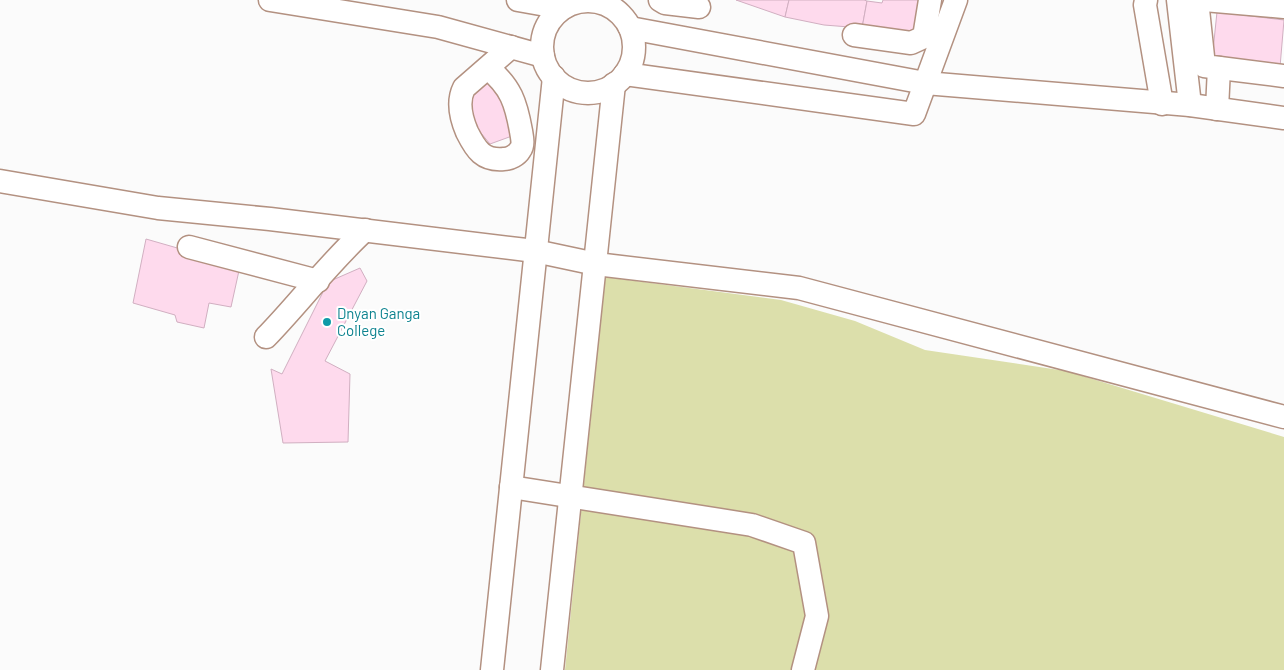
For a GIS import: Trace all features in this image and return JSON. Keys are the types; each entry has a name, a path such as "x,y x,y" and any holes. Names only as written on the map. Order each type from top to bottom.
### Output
{"street":[{"path":"270,0 438,27 543,56"},
{"path":"518,0 562,4 593,1 621,13 925,83 1190,105 1284,118"},
{"path":"660,0 665,3 699,7"},
{"path":"854,35 911,43 924,37 930,0"},
{"path":"562,4 546,29 542,42 543,56 547,68 554,77 564,86 576,92 596,92 620,79 914,114 956,0"},
{"path":"1146,0 1145,4 1162,104"},
{"path":"1178,0 1190,105"},
{"path":"1197,0 1204,66 1284,76"},
{"path":"1204,0 1284,7"},
{"path":"552,670 596,264 620,79 632,59 634,44 621,13"},
{"path":"488,68 511,47"},
{"path":"1217,109 1219,68"},
{"path":"492,670 554,77"},
{"path":"0,181 158,208 270,219 535,251 596,264 799,288 1284,417"},
{"path":"266,337 345,249 365,230"},
{"path":"189,247 318,281"},
{"path":"511,487 752,525 804,543 817,616 803,670"}],"green space":[{"path":"605,277 781,300 855,321 925,350 1066,371 1284,437 1284,670 565,670"}],"building":[{"path":"736,0 789,0 785,17"},
{"path":"789,0 867,1 862,28 824,25 785,17"},
{"path":"883,0 928,0 915,35 862,28 867,1 882,3"},
{"path":"1217,12 1284,20 1280,67 1212,60"},
{"path":"488,81 508,107 512,136 490,144 476,127 471,117 469,90"},
{"path":"146,239 240,266 231,307 209,303 204,328 177,322 175,315 133,303"},
{"name":"Dnyan Ganga College","path":"360,268 367,281 325,361 350,374 348,442 283,443 271,369 282,374 328,282"}],"place":[{"name":"Dnyan Ganga College","path":"327,322"}]}
